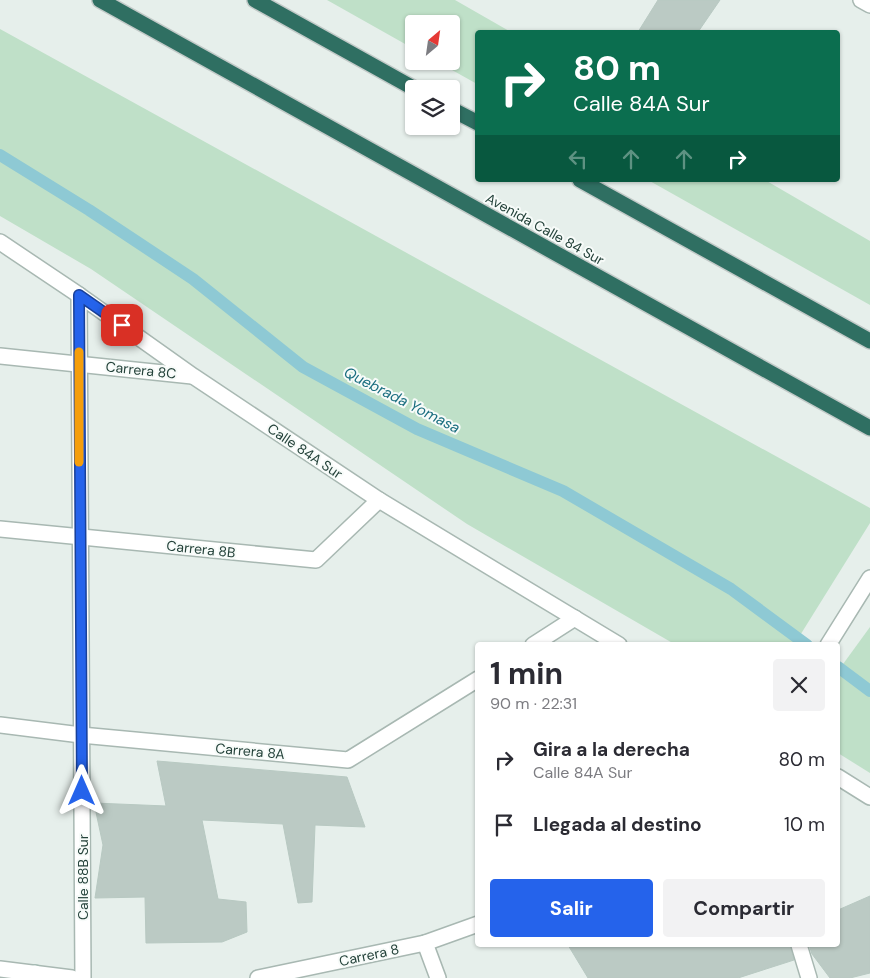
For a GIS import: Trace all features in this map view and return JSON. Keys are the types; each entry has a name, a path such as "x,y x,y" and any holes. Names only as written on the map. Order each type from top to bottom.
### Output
{"highway":[{"name":"Avenida Calle 84 Sur","path":"100,0 870,428"},
{"path":"255,0 405,83"},
{"path":"460,114 475,121"},
{"path":"584,182 870,341"}],"street":[{"path":"861,0 870,5"},
{"name":"Calle 84A Sur","path":"0,242 79,295 193,376 379,500 614,642"},
{"name":"Calle 88B Sur","path":"79,295 83,978"},
{"name":"Carrera 8C","path":"0,356 193,376"},
{"name":"Carrera 8B","path":"0,529 316,560 379,500"},
{"path":"832,639 870,578"},
{"path":"538,642 575,618"},
{"name":"Carrera 8A","path":"0,725 81,735 348,760 475,681"},
{"path":"840,778 870,797"},
{"name":"Carrera 8","path":"258,978 425,943 475,925"},
{"path":"425,943 438,978"},
{"path":"800,947 809,978"},
{"path":"0,969 34,976 72,978"}],"green space":[{"path":"327,0 455,0 508,30 475,30 475,83 452,70 460,70 460,15 405,15 405,44"},
{"path":"0,29 870,508 870,523 796,642 671,642 467,524 91,269 0,216"},
{"path":"652,182 768,182 870,241 870,305"},
{"path":"870,627 870,773 840,754 840,668"}],"building":[{"path":"658,0 720,0 699,30 639,30"},
{"path":"157,761 347,777 365,827 315,825 312,902 298,903 283,824 202,820 218,899 246,902 247,932 222,942 146,943 145,897 95,898 103,845 94,803 166,806"},
{"path":"870,896 870,973 850,978 830,978 812,954 810,947 840,947 840,909"},
{"path":"569,947 791,947 794,960 738,978 588,978"}],"waterway":[{"name":"Quebrada Yomasa","path":"0,155 89,210 193,279 303,367 417,429 563,491 731,589 803,642"},
{"name":"Quebrada Yomasa","path":"840,668 870,691"}],"slow traffic":[{"path":"79,352 79,462"}],"route":[{"path":"82,791 79,295 122,325"}]}
